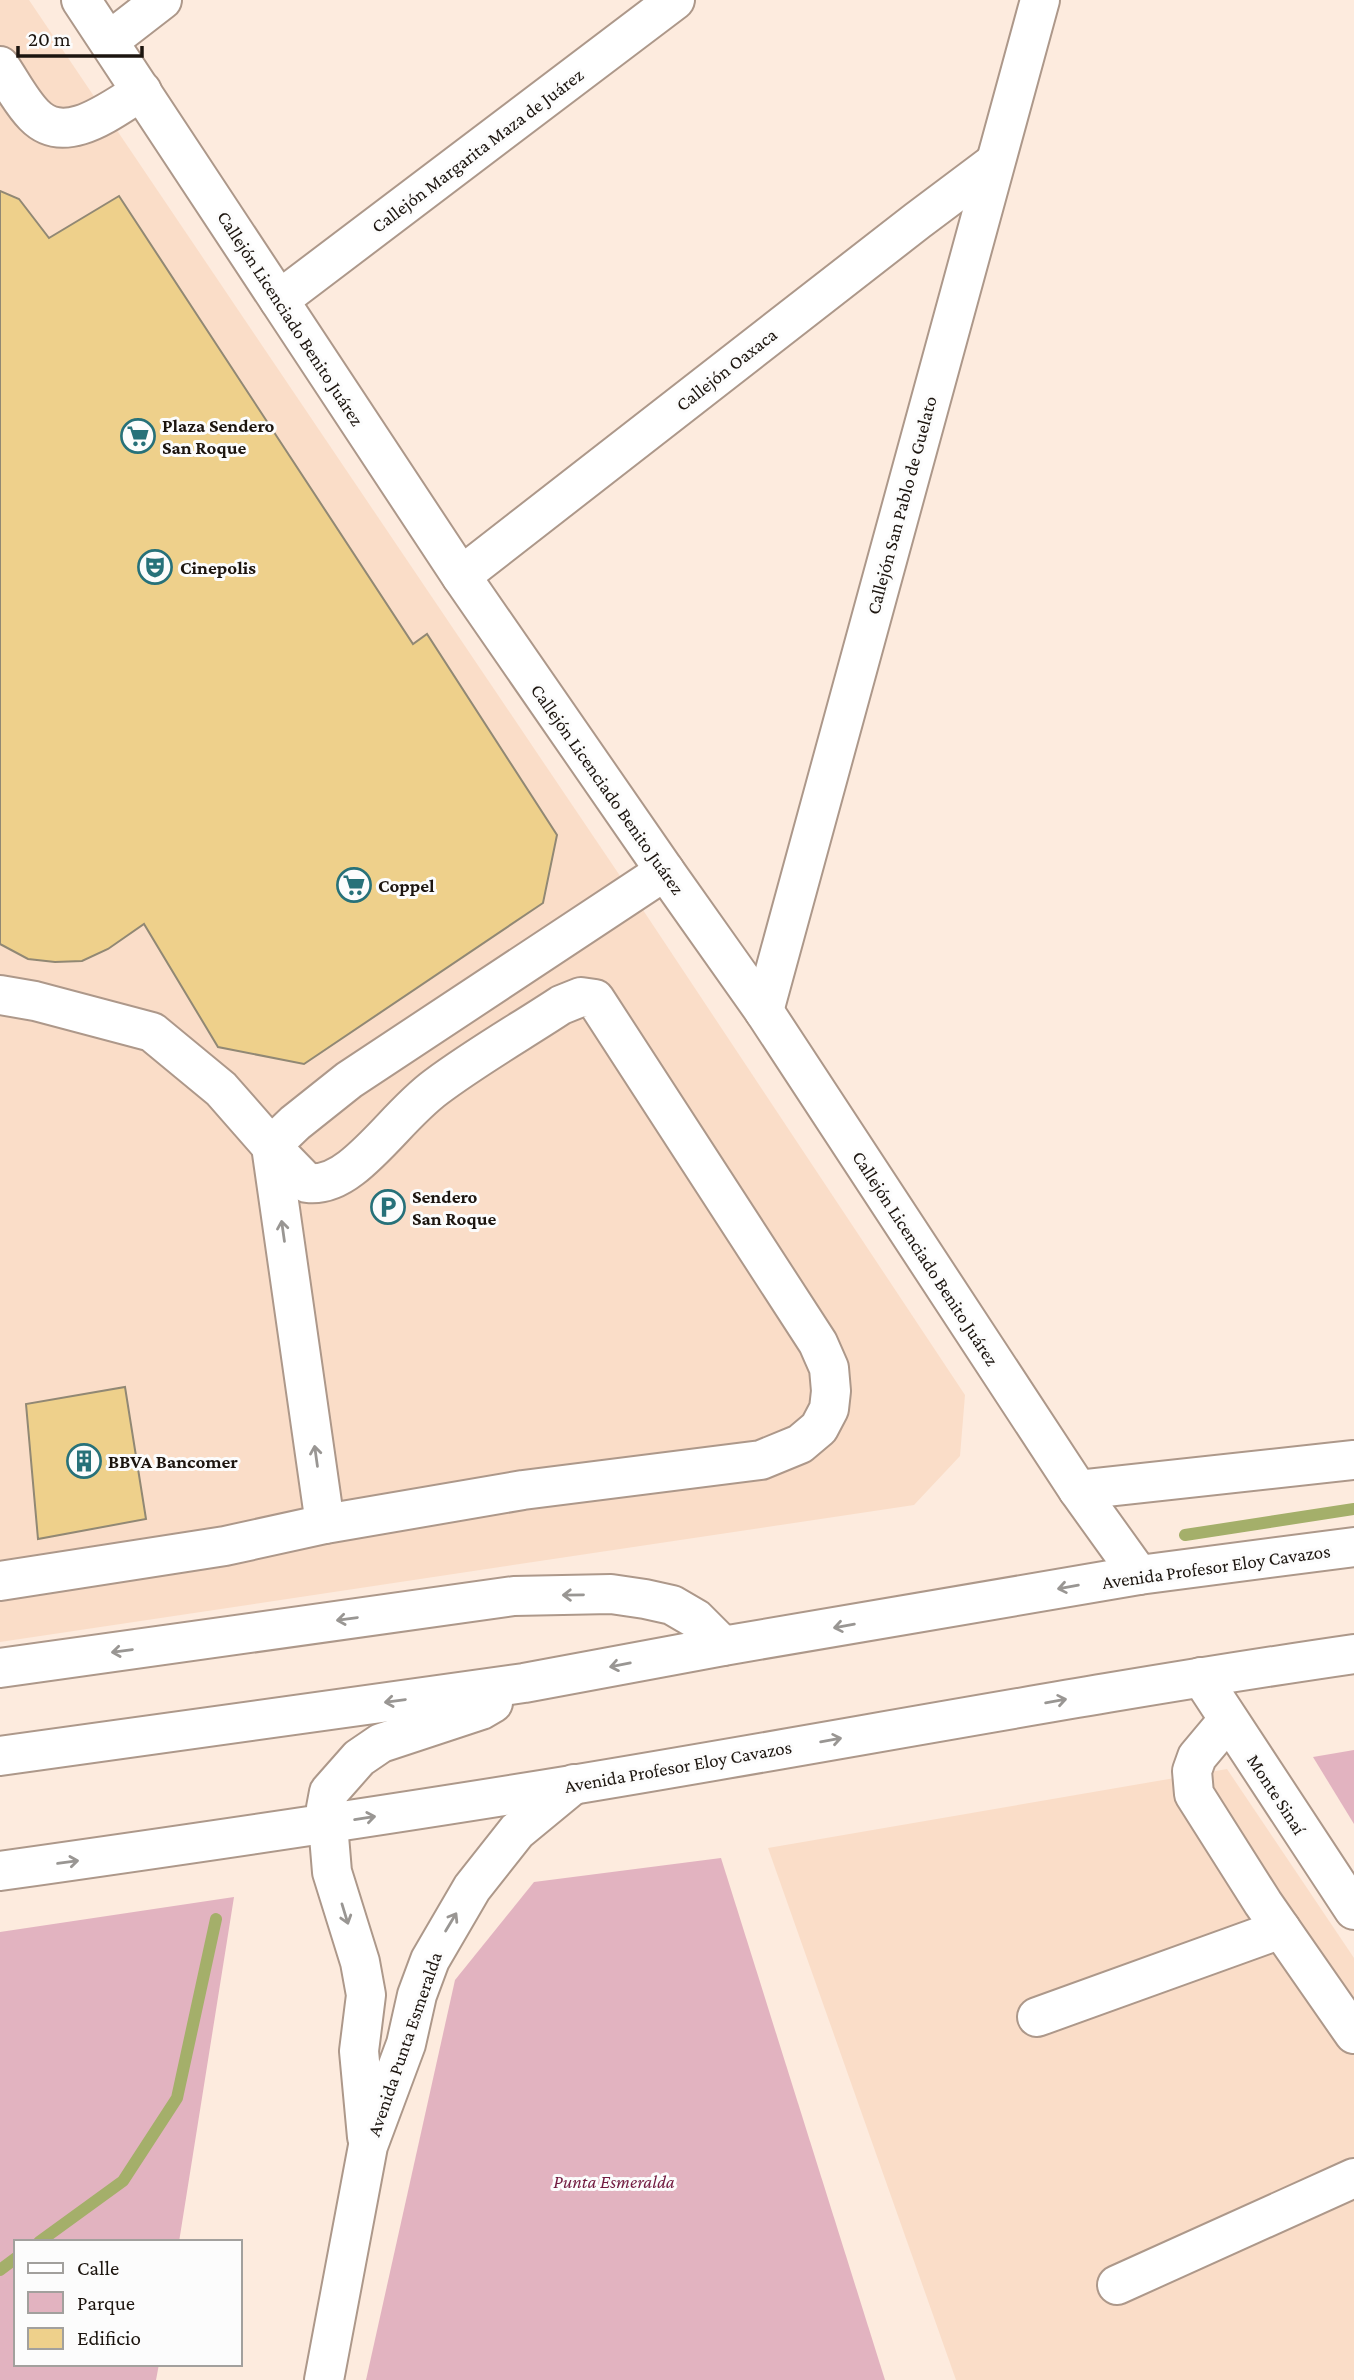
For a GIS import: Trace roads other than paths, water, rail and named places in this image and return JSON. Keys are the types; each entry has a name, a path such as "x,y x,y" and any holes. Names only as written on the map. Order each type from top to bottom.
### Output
{"street":[{"name":"Callejón Licenciado Benito Juárez","path":"80,0 461,576 764,1011 1078,1490 1139,1575"},
{"path":"109,41 162,0"},
{"name":"Callejón Margarita Maza de Juárez","path":"279,300 675,0"},
{"name":"Callejón San Pablo de Guelato","path":"764,1011 993,164 1040,0"},
{"path":"0,66 35,117 66,129 85,125 142,91"},
{"name":"Callejón Oaxaca","path":"461,576 993,164"},
{"path":"271,1146 349,1080 665,871"},
{"path":"0,995 35,1001 152,1032 221,1089 307,1183 323,1183 350,1168 435,1088 561,1005 581,997 595,999 818,1343 829,1368 831,1391 829,1409 819,1428 800,1444 761,1460 523,1490 325,1524 225,1546 0,1581"},
{"path":"271,1146 325,1524"},
{"path":"1078,1490 1354,1460"},
{"name":"Avenida Profesor Eloy Cavazos","path":"0,1756 524,1683 1139,1575 1354,1547"},
{"path":"0,1668 514,1596 611,1594 671,1605 696,1619 723,1646"},
{"name":"Avenida Profesor Eloy Cavazos","path":"0,1871 328,1824 1200,1676 1354,1654"},
{"name":"Monte Sinaí","path":"1200,1676 1354,1910"},
{"name":"Avenida Punta Esmeralda","path":"368,2146 359,2051 366,1995 360,1962 332,1872 327,1808 329,1792 359,1758 381,1743 481,1710 524,1683"},
{"path":"1228,1720 1197,1757 1192,1771 1194,1794 1281,1929 1354,2034"},
{"name":"Avenida Punta Esmeralda","path":"324,2380 368,2146 406,2044 417,1995 430,1960 472,1888 517,1831 574,1784"},
{"path":"1037,2017 1281,1929"},
{"path":"1117,2285 1354,2178"}],"waterway":[{"path":"1185,1535 1354,1509"},
{"path":"42,2240 123,2181 177,2098 216,1919"},
{"path":"0,2270 14,2260"}],"place":[{"name":"Plaza Sendero San Roque","path":"138,436"},
{"name":"Cinepolis","path":"155,567"},
{"name":"Coppel","path":"354,885"},
{"name":"Sendero San Roque","path":"388,1207"},
{"name":"BBVA Bancomer","path":"84,1461"}],"park label":[{"name":"Punta Esmeralda","path":"614,2181"}]}
